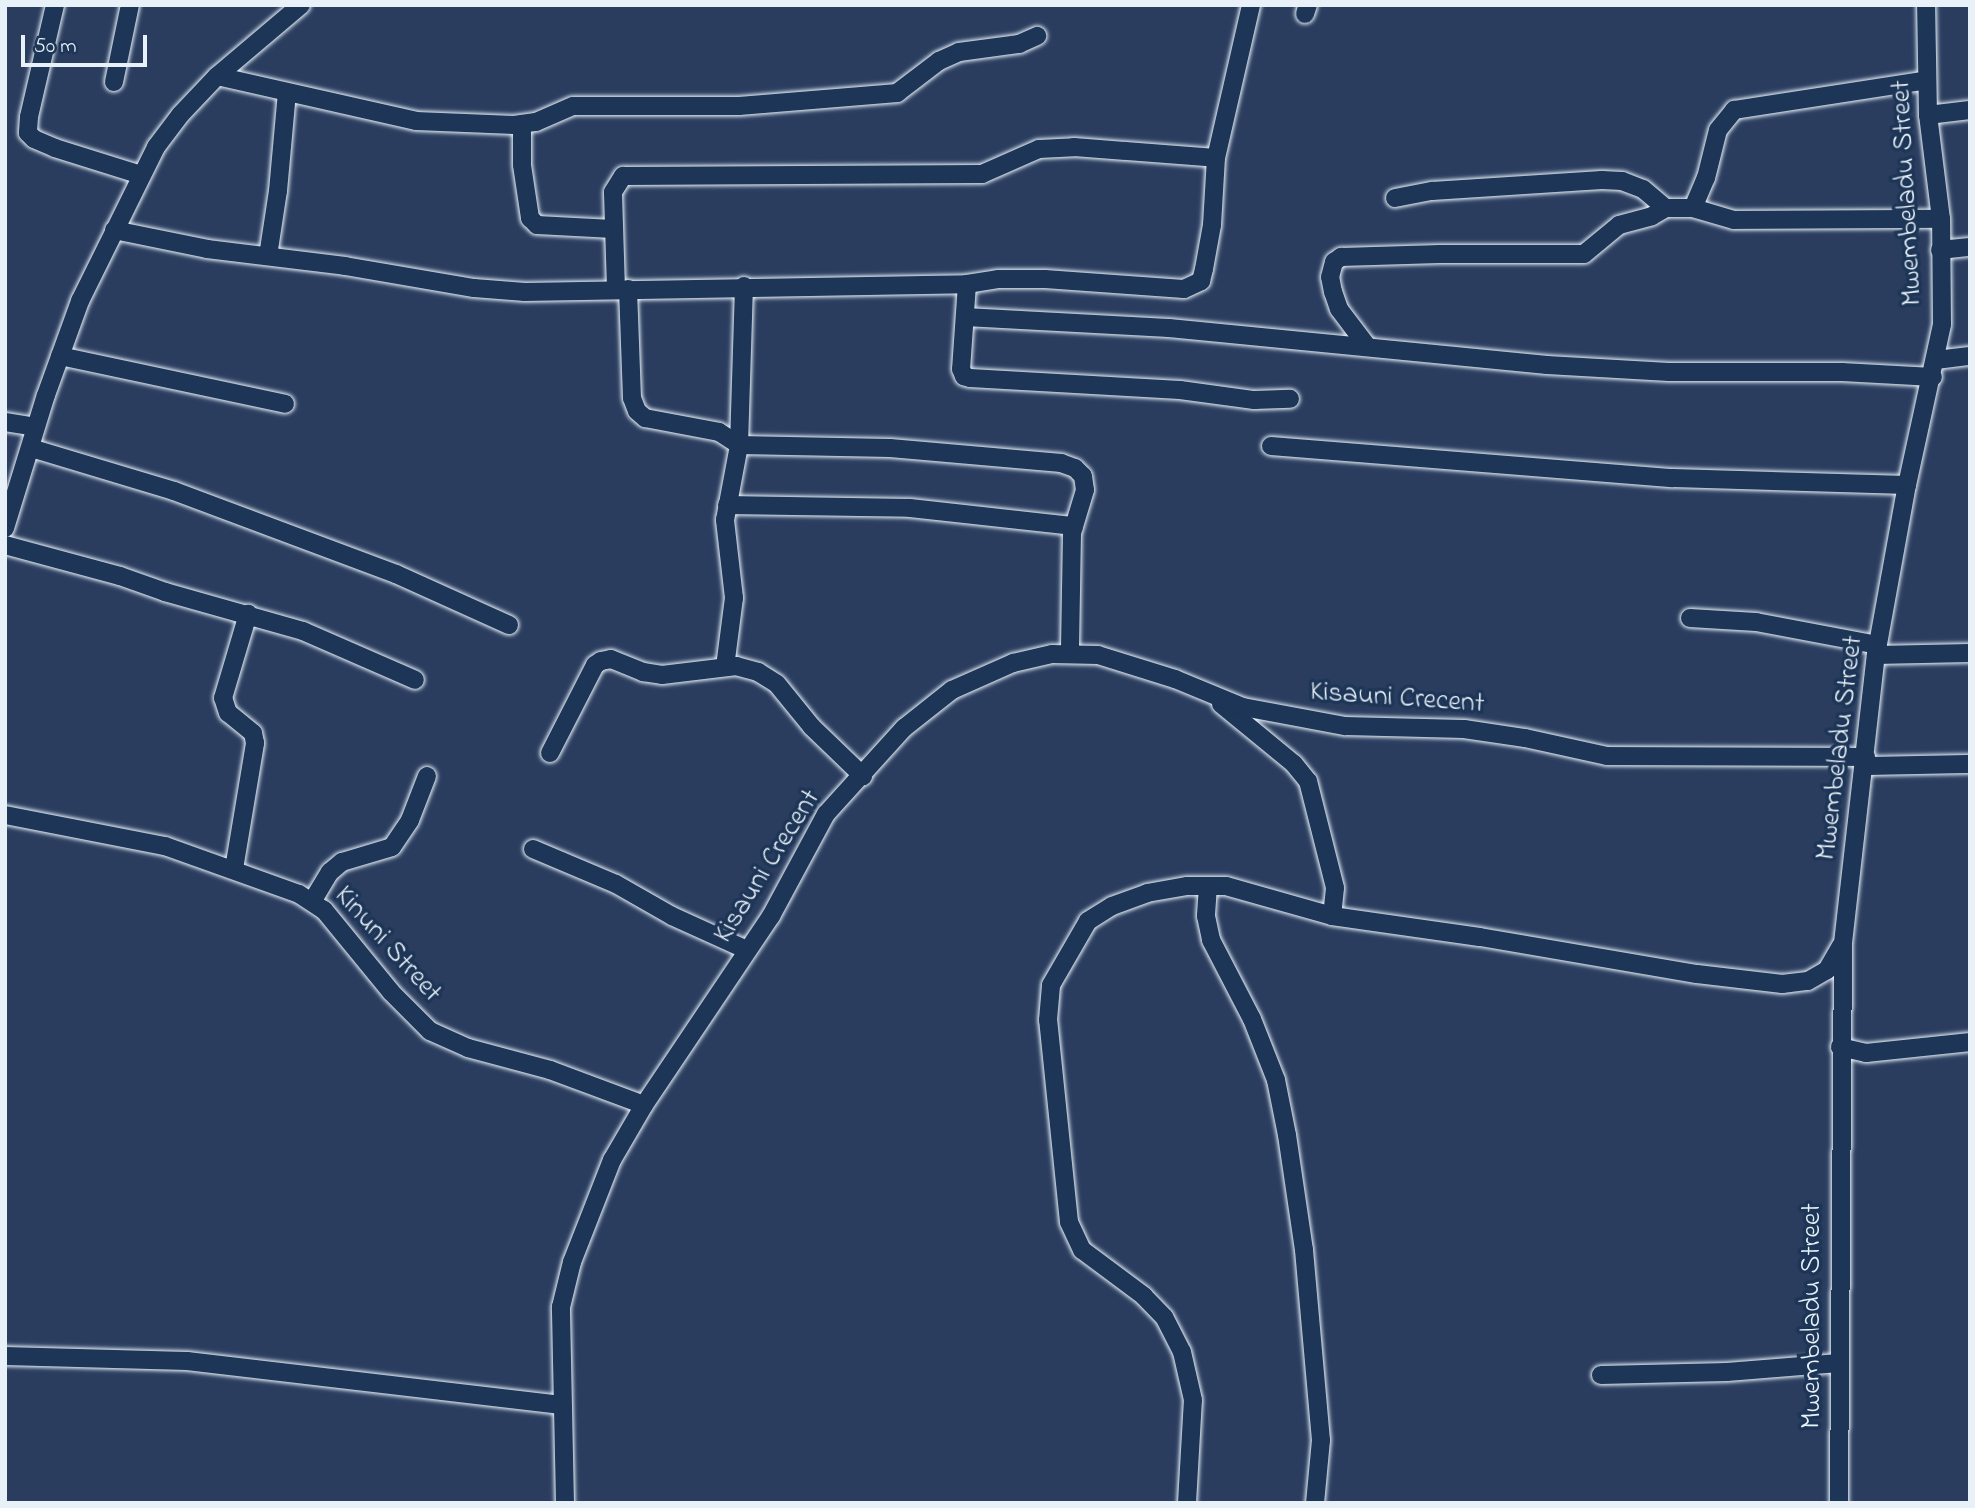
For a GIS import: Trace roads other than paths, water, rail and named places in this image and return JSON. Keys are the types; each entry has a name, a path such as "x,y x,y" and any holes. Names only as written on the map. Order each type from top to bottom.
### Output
{"street":[{"path":"55,5 29,117 28,133 34,139 55,148 141,175"},
{"path":"114,82 130,5"},
{"path":"5,528 32,448 36,427 80,301 156,147 181,114 217,76 301,5"},
{"path":"114,230 207,249 474,288 526,292 967,284 998,279 1045,279 1184,289 1201,281 1205,270 1212,225 1216,158 1251,5"},
{"name":"Mwembeladu Street","path":"1839,1503 1840,1047 1843,943 1877,650 1907,485 1942,324 1941,219 1928,115 1926,5"},
{"path":"217,76 416,121 522,124 573,106 739,106 897,93 939,61 959,52 1019,44 1037,36"},
{"path":"1693,208 1706,178 1718,130 1734,110 1927,80"},
{"path":"268,256 288,93"},
{"path":"1928,115 1970,110"},
{"path":"522,124 522,165 530,218 537,225 613,229"},
{"path":"1070,653 1074,526 1085,490 1083,476 1075,468 1060,463 890,448 739,445 719,432 645,418 637,411 630,374 613,229 614,191 623,176 982,174 1039,149 1074,148 1216,158"},
{"path":"1395,198 1432,191 1622,181 1643,190 1666,208"},
{"path":"1367,346 1339,310 1333,292 1330,277 1334,262 1340,257 1584,254 1619,225 1652,216 1666,208 1693,208 1734,220 1941,219"},
{"path":"1940,250 1970,247"},
{"path":"967,284 961,369 964,376 1180,390 1254,400 1290,398"},
{"path":"725,667 734,598 725,520 739,445 744,286"},
{"path":"965,317 1169,328 1547,365 1669,372 1842,372 1934,368 1970,356"},
{"path":"60,356 285,404"},
{"path":"5,422 36,427"},
{"path":"1271,446 1673,478 1907,485"},
{"path":"32,448 174,491 396,574 509,625"},
{"path":"727,505 911,508 1074,526"},
{"path":"5,545 303,631 415,680"},
{"path":"234,869 255,744 253,733 228,713 223,698 248,614"},
{"path":"1690,618 1756,622 1877,650 1970,653"},
{"name":"Kisauni Crecent","path":"565,1503 561,1307 572,1262 612,1160 644,1105 771,916 816,829 904,728 952,690 1013,663 1070,653 1117,659 1243,707 1345,726 1477,730 1607,756 1970,764"},
{"path":"550,752 595,665 601,661 611,659 643,672 662,675 725,667 758,673 777,684 812,727 863,776"},
{"path":"1210,694 1294,764 1308,781 1335,888 1332,916"},
{"path":"313,901 330,872 342,862 392,848 410,820 427,776"},
{"name":"Kinuni Street","path":"5,815 130,837 196,855 313,901 324,910 391,992 430,1031 468,1048 550,1070 644,1105"},
{"path":"533,849 616,884 672,916 747,950"},
{"path":"1187,1503 1193,1426 1189,1374 1182,1352 1164,1317 1144,1296 1090,1256 1076,1242 1069,1222 1048,1020 1051,985 1088,921 1112,906 1147,893 1187,886 1209,886 1254,892 1332,916 1479,937 1697,974 1782,984 1808,981 1826,970 1843,943"},
{"path":"1209,886 1206,916 1211,940 1252,1019 1276,1080 1287,1135 1304,1250 1321,1440 1315,1503"},
{"path":"1840,1047 1866,1053 1970,1041"},
{"path":"5,1356 187,1361 561,1405"},
{"path":"1601,1375 1727,1372 1839,1363"}]}
